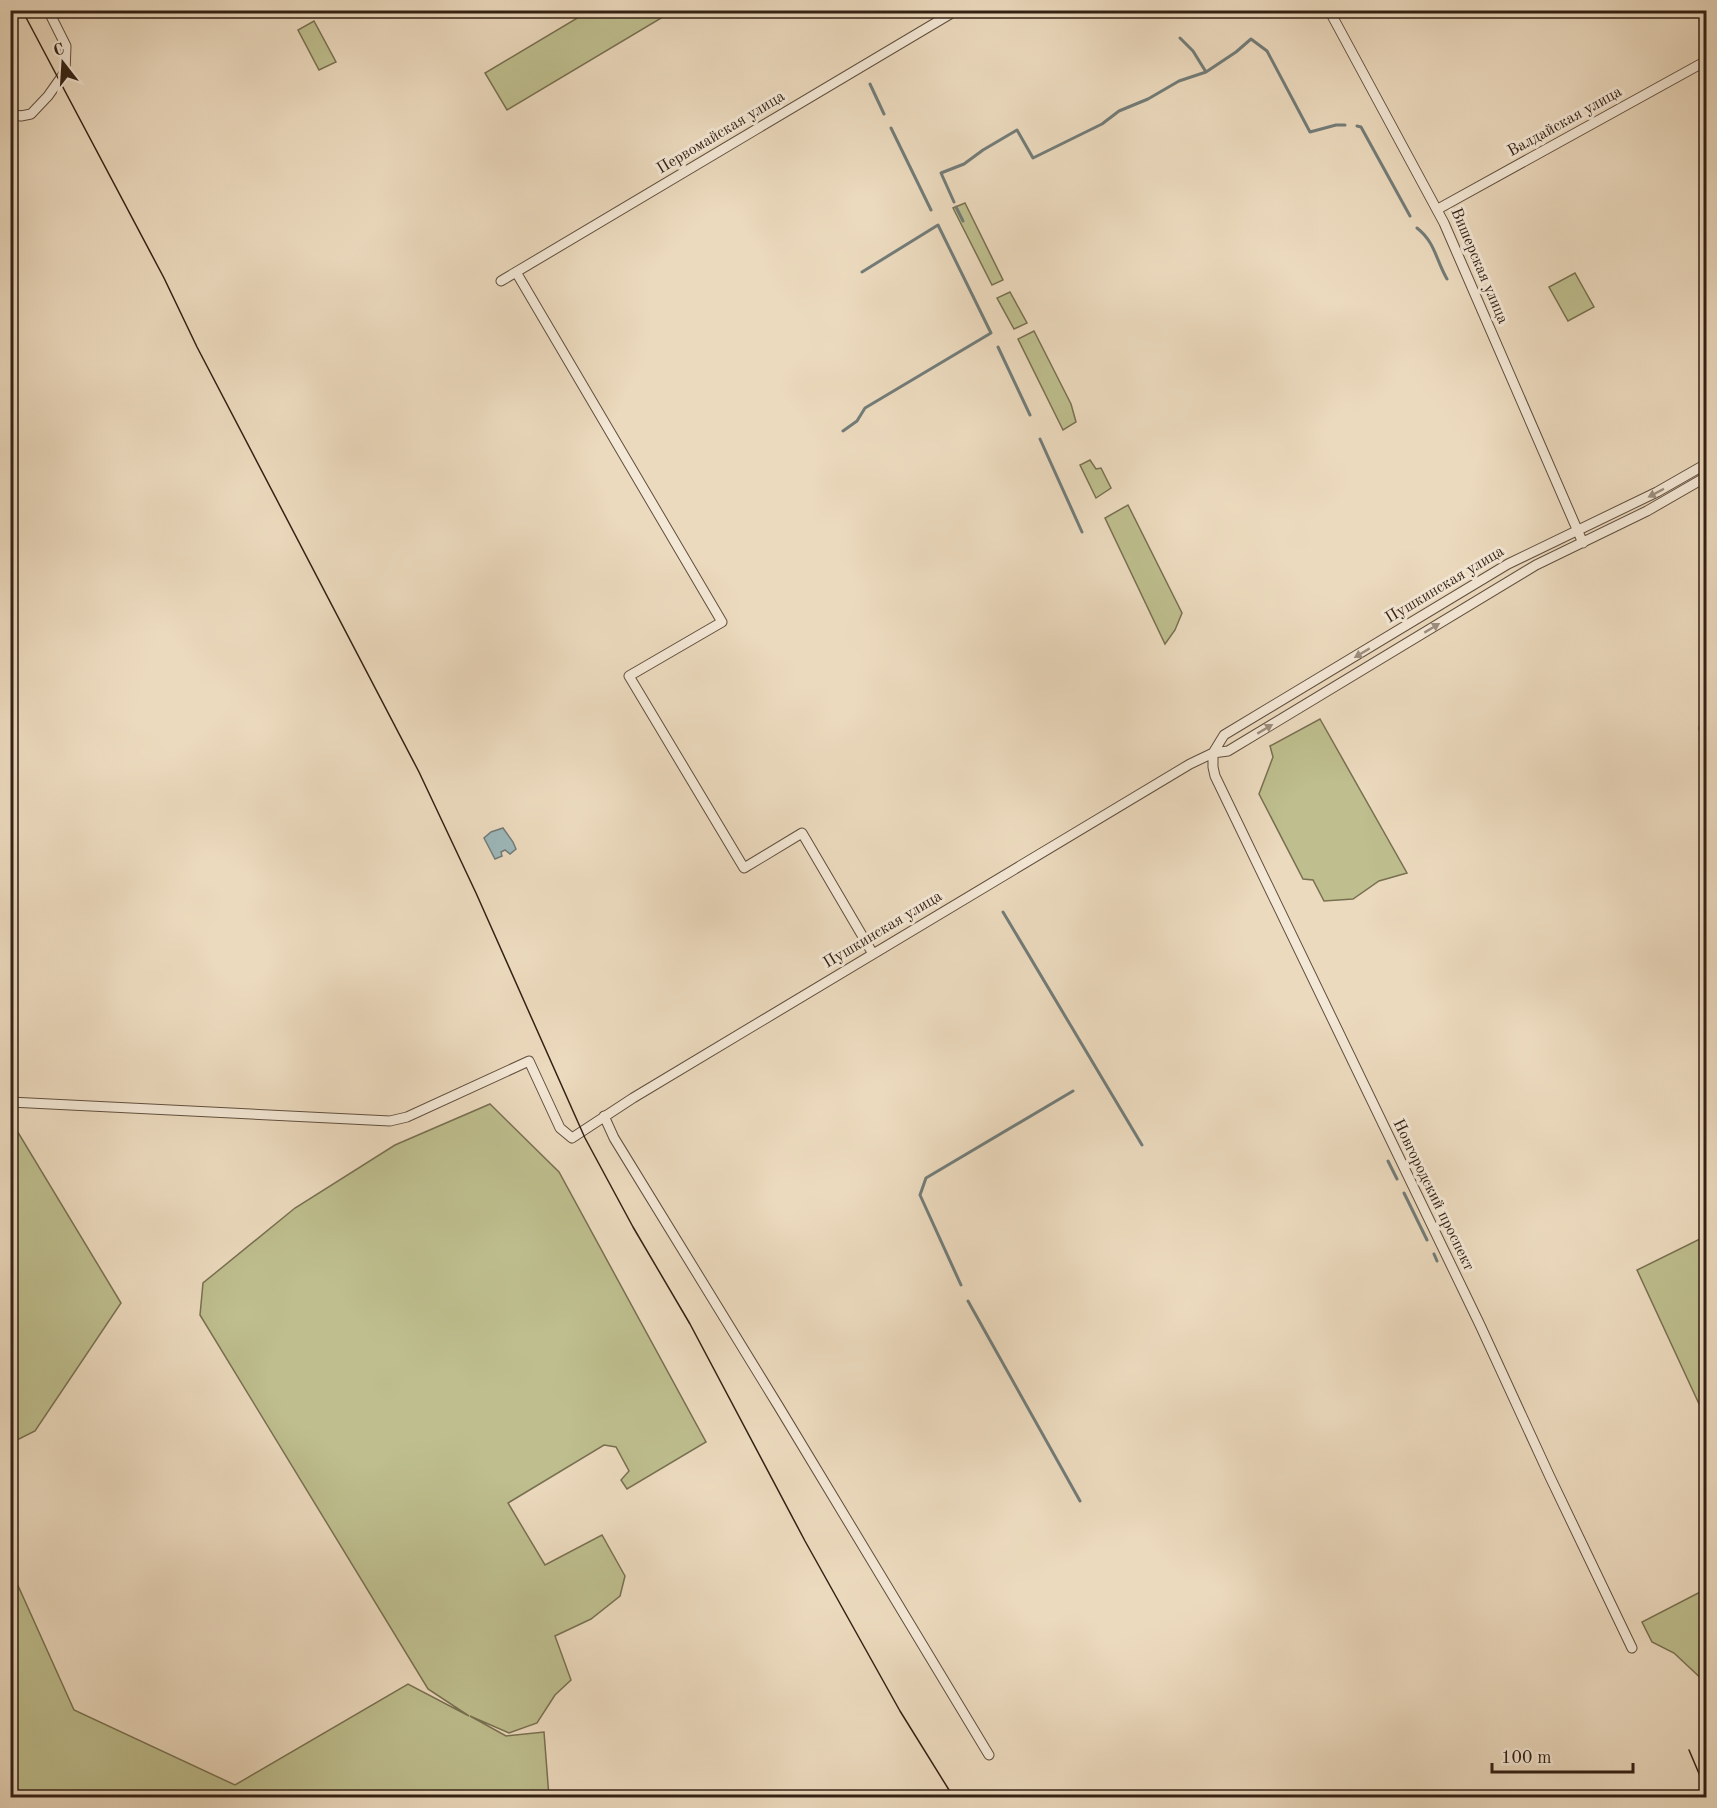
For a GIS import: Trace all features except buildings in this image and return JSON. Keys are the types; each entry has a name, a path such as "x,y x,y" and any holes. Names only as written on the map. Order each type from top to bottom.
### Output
{"street":[{"path":"10,114 21,117 31,114 48,96 65,72 66,46 48,10"},
{"name":"Первомайская улица","path":"501,281 957,10"},
{"name":"Вишерская улица","path":"1329,10 1438,209 1583,543"},
{"name":"Валдайская улица","path":"1438,209 1707,61"},
{"path":"516,272 722,622 629,676 744,868 802,833 873,954"},
{"name":"Пушкинская улица","path":"1213,753 1224,735 1508,564 1657,492 1707,464"},
{"name":"Пушкинская улица","path":"10,1102 390,1121 407,1117 529,1061 560,1128 572,1138 604,1116 1190,764 1213,753 1228,751 1536,565 1647,511 1707,477"},
{"path":"1707,727 1704,728 1707,740"},
{"name":"Новгородский проспект","path":"1213,753 1215,776 1480,1325 1550,1478 1632,1648"},
{"path":"604,1116 614,1138 989,1755"}],"green space":[{"path":"589,11 673,11 507,110 485,73"},
{"path":"314,21 336,62 319,70 298,30"},
{"path":"965,203 1003,280 992,285 953,208"},
{"path":"1575,273 1594,307 1568,321 1549,287"},
{"path":"1010,292 1027,323 1014,329 997,298"},
{"path":"1034,331 1071,404 1076,422 1063,430 1018,339"},
{"path":"1090,460 1096,469 1101,468 1111,488 1096,498 1080,465"},
{"path":"1128,505 1182,613 1175,630 1165,644 1105,518"},
{"path":"1320,719 1407,873 1379,881 1353,899 1324,901 1313,880 1303,879 1259,794 1273,757 1270,746"},
{"path":"490,1104 559,1172 706,1442 627,1489 621,1480 629,1471 616,1447 604,1445 508,1503 545,1565 602,1535 625,1576 620,1596 591,1619 555,1636 571,1680 555,1695 537,1723 509,1733 470,1716 506,1736 544,1732 549,1797 11,1797 11,1570 74,1710 235,1785 408,1684 469,1716 428,1689 200,1315 203,1283 295,1208 395,1145"},
{"path":"10,1129 16,1129 121,1303 35,1431 11,1443"},
{"path":"1706,1236 1706,1419 1637,1270"},
{"path":"1706,1589 1706,1683 1674,1653 1652,1642 1642,1622"}],"water":[{"path":"503,828 516,849 510,854 505,850 501,852 502,856 495,859 484,838 491,832"}],"waterway":[{"path":"1180,38 1193,51 1206,72"},
{"path":"954,202 941,173 964,164 1017,130 1033,158 1102,124 1119,111 1148,99 1179,81 1206,72 1251,39 1267,51 1310,132 1345,125"},
{"path":"870,84 884,114"},
{"path":"1357,126 1361,127 1410,216"},
{"path":"891,128 931,210"},
{"path":"956,207 963,221"},
{"path":"843,431 857,421 865,408 991,333 938,225 862,272"},
{"path":"1417,228 1432,245 1447,279"},
{"path":"998,347 1030,415"},
{"path":"1040,439 1082,532"},
{"path":"1003,912 1142,1145"},
{"path":"961,1285 920,1195 926,1178 1073,1091"},
{"path":"1388,1161 1397,1179"},
{"path":"1404,1193 1427,1240"},
{"path":"1434,1254 1437,1261"},
{"path":"968,1301 1080,1501"}],"tram line":[{"path":"22,10 164,278 197,347 419,772 476,893 585,1138 633,1227 690,1324 805,1541 900,1711 954,1798"},
{"path":"1689,1750 1706,1790"}]}
